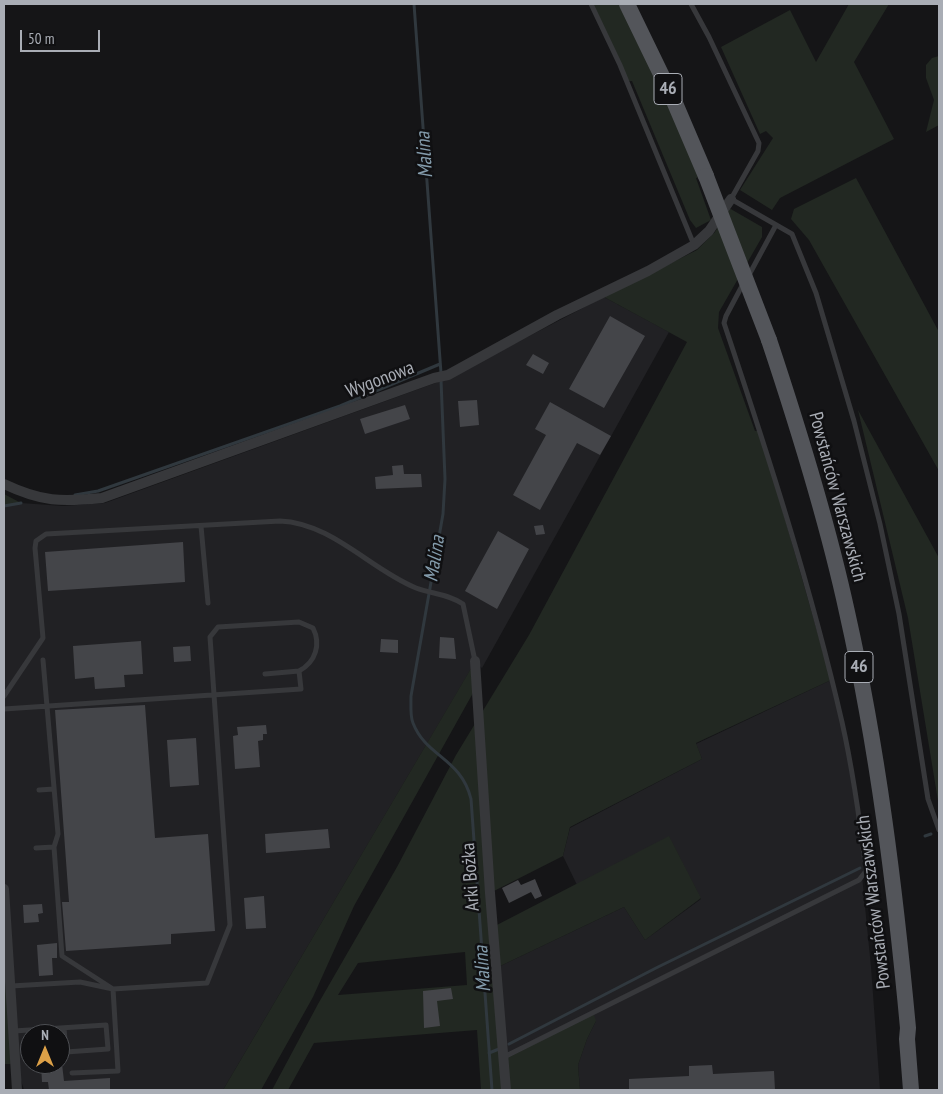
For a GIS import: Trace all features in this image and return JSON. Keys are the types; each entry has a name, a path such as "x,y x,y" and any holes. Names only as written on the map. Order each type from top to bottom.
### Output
{"main road":[{"name":"Powstańców Warszawskich","path":"627,4 674,101 706,176 769,340 799,431 828,534 856,650 887,830 908,1028 910,1090"},
{"name":"Powstańców Warszawskich","path":"908,1028 914,1038 921,1090"}],"street":[{"name":"Wygonowa","path":"4,484 26,494 62,502 102,498 434,378 448,375 549,319 694,245 709,231 730,199"},
{"name":"Arki Bożka","path":"475,661 490,893 506,1090"},
{"path":"4,889 8,987 14,1031 17,1090"}],"lane":[{"path":"591,4 620,65 694,245"},
{"path":"691,4 713,44 759,143 758,151 730,199 792,234 816,293 854,421 890,569 928,799 939,830"},
{"path":"504,1057 859,880 866,871 842,723 826,657 769,457 724,323 726,316 776,225"},
{"path":"4,696 43,638 35,548 40,536 46,534 280,522 299,523 324,534 416,588 439,593 463,604 475,661"},
{"path":"201,526 208,603"},
{"path":"8,987 80,982 113,989 207,983 230,924 210,637 218,627 299,622 313,628 318,643 313,657 299,672 265,674"},
{"path":"43,660 58,834 54,847 62,956 113,989"},
{"path":"4,709 301,688 299,672"},
{"path":"39,790 54,789"},
{"path":"36,848 54,847"},
{"path":"72,1073 118,1071 113,989"},
{"path":"106,1025 108,1049 66,1052 64,1028 106,1025"},
{"path":"14,1031 20,1031"}],"shaded area":[{"path":"591,4 627,4 706,176 696,178 711,220 696,228 690,220 632,81 627,81"},
{"path":"849,4 889,4 854,62 894,139 780,198 772,210 740,190 773,138 766,131 760,134 721,47 790,10 816,62"},
{"path":"939,56 939,125 926,132 934,100 926,78 926,65 932,58"},
{"path":"856,178 939,332 939,471 809,240 791,219 794,209"},
{"path":"729,208 762,227 762,237 719,312 718,328 755,431 760,431 831,680 696,743 702,759 570,827 563,856 490,893 493,927 669,836 701,898 645,940 624,907 496,968 504,1057 593,1012 596,1021 587,1039 578,1065 580,1090 481,1090 477,1030 314,1043 288,1090 272,1090 318,1004 397,867 456,755 529,635 687,342 604,297 697,250 715,232","holes":["465,952 467,985 338,995 358,963"]},
{"path":"604,297 669,332 482,668 475,662 223,1090 24,1090 16,1064 4,889 4,506 21,503 63,506 105,503 449,378"},
{"path":"858,410 939,558 939,807 908,618"},
{"path":"4,494 21,503 4,506"},
{"path":"473,665 473,693 354,906 313,997 261,1090 223,1090"},
{"path":"831,680 842,723 866,871 862,876 880,1090 580,1090 578,1065 587,1039 596,1021 503,1057 496,968 624,907 645,940 701,899 669,837 577,885 563,856 570,828 702,759 696,744"},
{"path":"4,889 16,1064 4,1064"}],"building":[{"path":"610,316 645,336 604,408 569,389"},
{"path":"533,354 549,363 543,374 526,365"},
{"path":"477,400 479,425 460,427 458,401"},
{"path":"550,402 611,436 600,455 577,443 540,510 513,495 546,435 535,429"},
{"path":"405,405 410,419 365,434 360,419"},
{"path":"403,465 404,474 421,474 422,487 376,489 375,477 393,475 392,466"},
{"path":"543,525 545,534 536,535 534,526"},
{"path":"498,531 529,549 497,609 465,591"},
{"path":"183,542 185,582 48,591 45,552"},
{"path":"440,637 454,638 456,659 439,658"},
{"path":"381,639 398,640 398,653 380,652"},
{"path":"141,641 143,674 124,675 125,687 95,689 94,677 75,679 73,646"},
{"path":"190,646 191,661 174,662 173,647"},
{"path":"145,705 155,838 208,834 215,931 171,934 171,944 66,951 62,902 69,902 55,710"},
{"path":"266,725 267,734 263,734 263,740 258,741 260,767 235,769 233,736 238,735 237,727"},
{"path":"196,738 199,785 170,787 167,740"},
{"path":"328,829 330,848 266,853 265,834"},
{"path":"535,879 542,896 535,899 531,892 509,903 502,888 518,880 521,885"},
{"path":"264,896 266,928 246,929 244,898"},
{"path":"42,904 43,913 38,914 39,922 24,923 23,905"},
{"path":"57,943 57,958 52,958 53,975 39,976 37,945"},
{"path":"451,988 453,999 437,1001 440,1026 424,1028 423,991"},
{"path":"712,1065 713,1074 774,1071 775,1090 629,1090 629,1079 689,1076 689,1066"},
{"path":"42,1074 63,1074 64,1081 110,1078 110,1090 49,1090 48,1082 42,1082"}],"waterway":[{"name":"Malina","path":"414,4 441,373"},
{"path":"75,495 98,491 340,406 440,364"},
{"name":"Malina","path":"441,380 445,479 443,514 411,696 411,714 419,734 460,775 471,799 492,1090"},
{"path":"4,506 21,503"},
{"path":"925,836 931,834"},
{"path":"509,1044 656,968 860,868"},
{"path":"489,1053 499,1049"}]}
